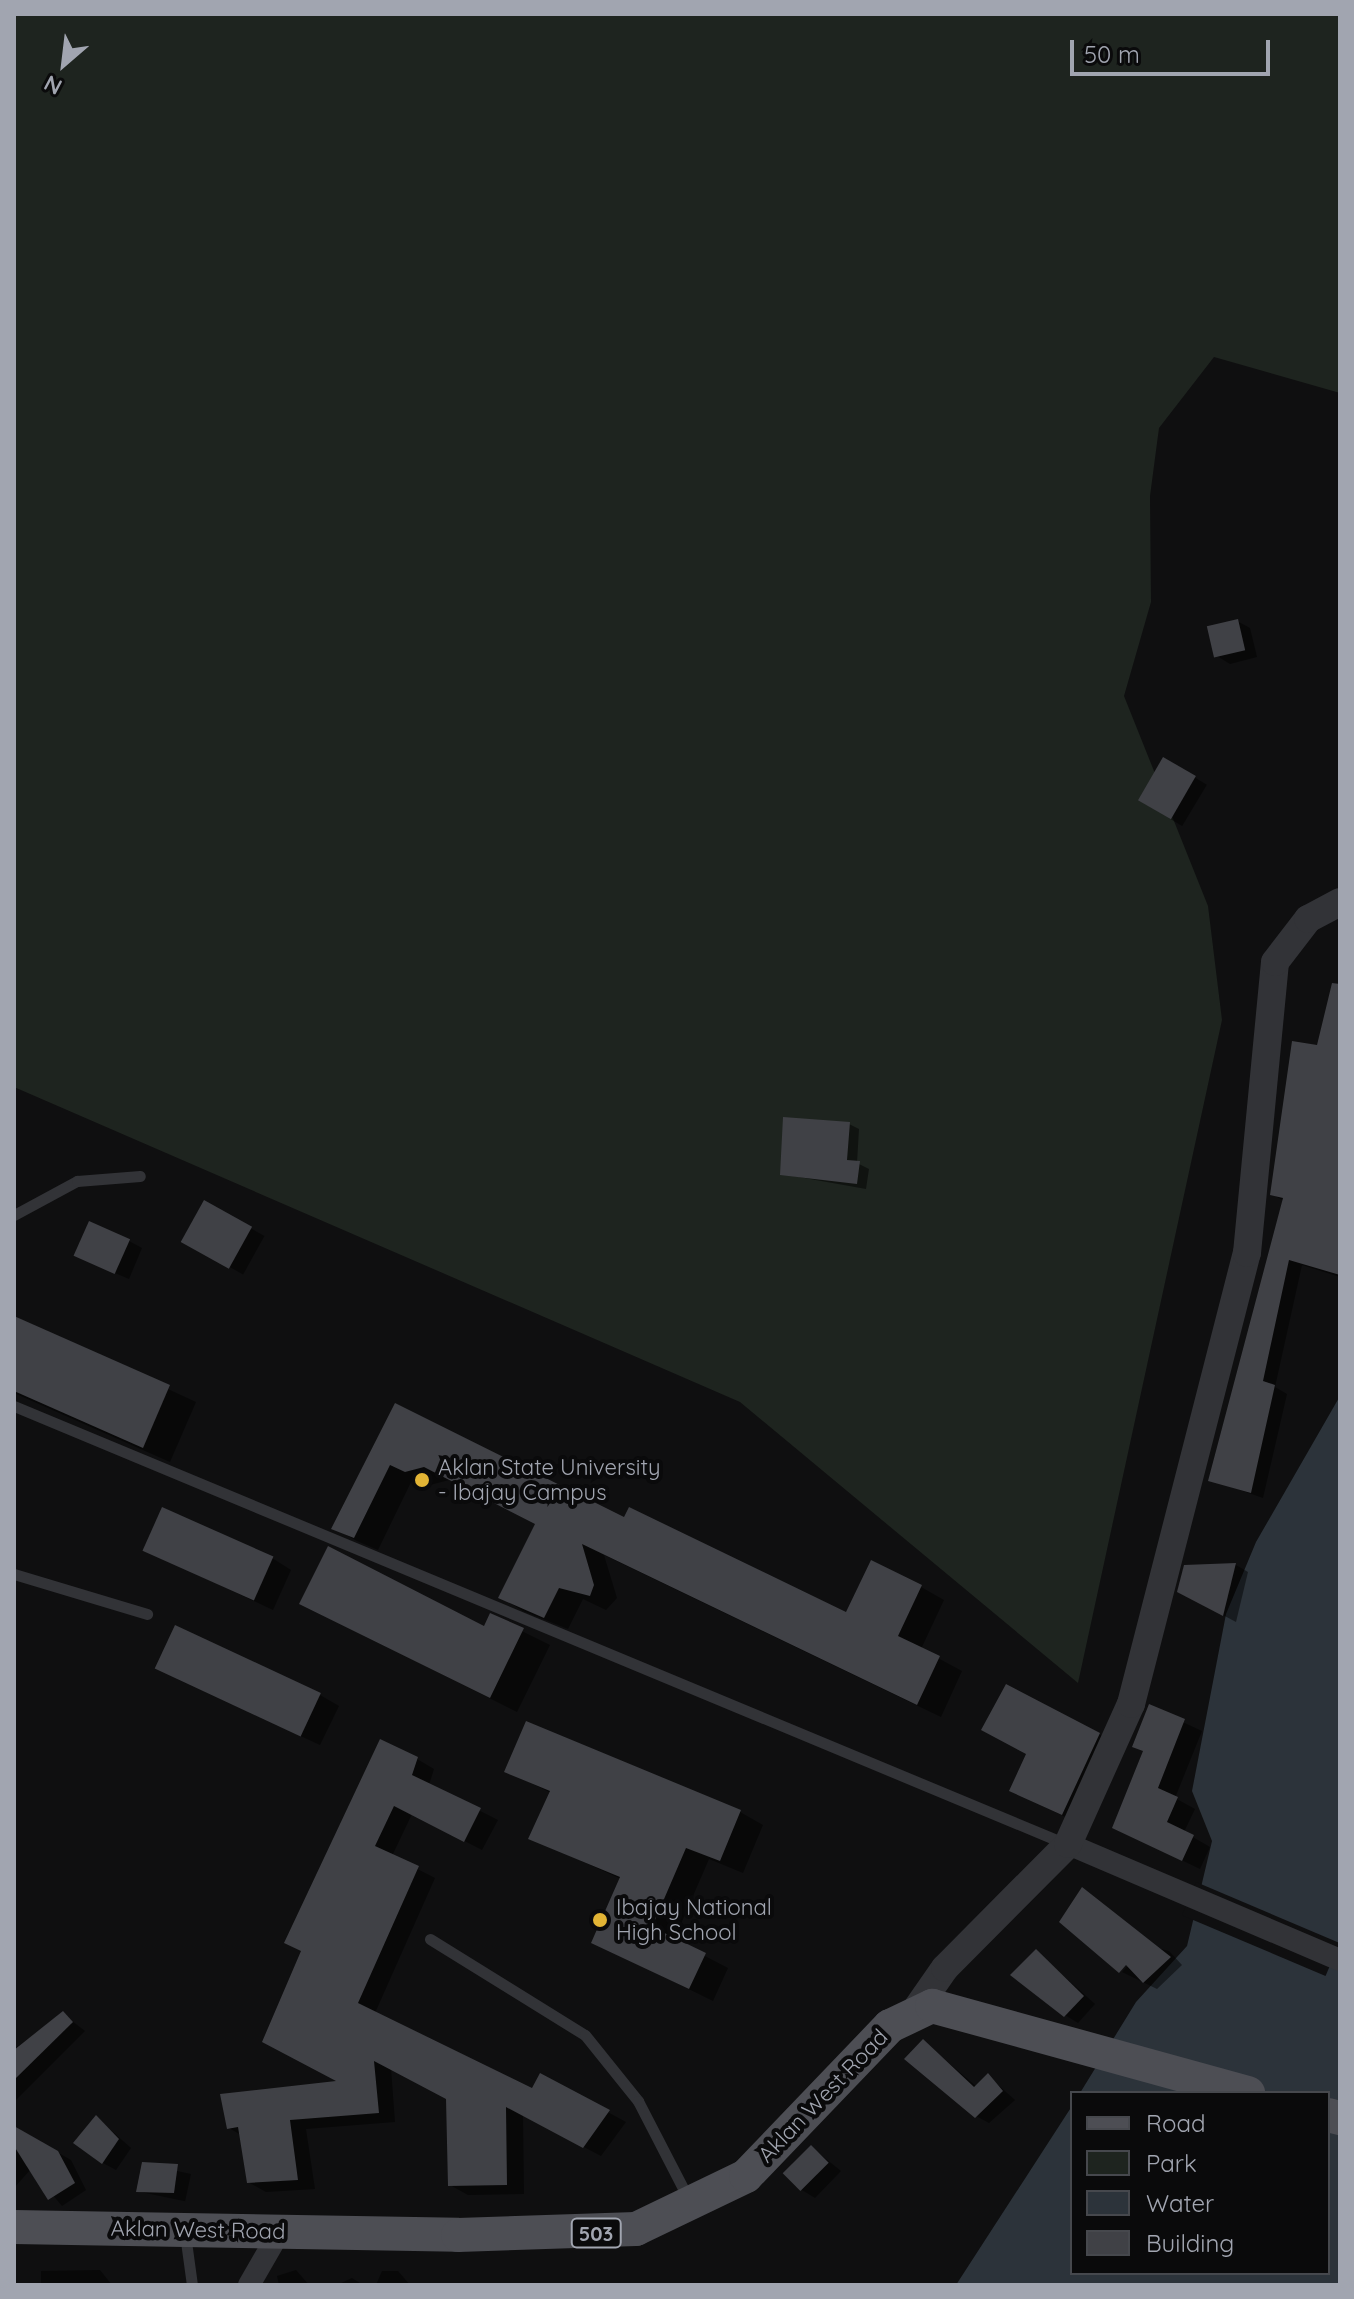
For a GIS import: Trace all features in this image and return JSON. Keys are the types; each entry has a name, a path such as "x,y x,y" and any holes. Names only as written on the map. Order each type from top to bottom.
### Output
{"main road":[{"path":"915,2011 932,2006 1241,2091"},
{"name":"Aklan West Road","path":"14,2227 608,2233 656,2223 754,2169 890,2026 915,2011"}],"street":[{"path":"915,2011 945,1968 1068,1844 1099,1785 1155,1628 1247,1253 1275,962 1308,919 1340,902"},
{"path":"1068,1844 1181,1895 1340,1960"},
{"path":"249,2285 280,2231"}],"lane":[{"path":"14,1215 77,1181 140,1176"},
{"path":"14,1406 1068,1844"},
{"path":"14,1574 147,1614"},
{"path":"430,1939 585,2035 638,2101 692,2205"},
{"path":"184,2230 192,2285"}],"green space":[{"path":"14,14 1340,14 1340,393 1214,357 1159,428 1150,496 1151,602 1124,696 1208,906 1222,1020 1078,1683 740,1402 14,1087"}],"water":[{"path":"1340,1396 1340,2285 956,2285 1070,2109 1070,2275 1330,2275 1330,2091 1081,2091 1136,2002 1187,1946 1212,1841 1192,1791 1226,1614 1256,1542"}],"pier":[{"path":"1196,1882 1340,1943 1326,1976 1182,1915"}],"building":[{"path":"1238,619 1245,650 1214,657 1207,626"},
{"path":"1163,757 1196,776 1171,819 1138,800"},
{"path":"1332,983 1340,984 1340,1275 1289,1260 1263,1381 1275,1385 1251,1493 1208,1481 1283,1198 1270,1195 1292,1041 1317,1045"},
{"path":"783,1117 850,1122 847,1160 860,1161 857,1184 780,1175"},
{"path":"204,1200 252,1227 229,1269 181,1242"},
{"path":"89,1221 130,1239 115,1274 74,1256"},
{"path":"14,1316 170,1385 143,1448 14,1391"},
{"path":"395,1403 624,1517 629,1507 846,1612 871,1560 922,1585 898,1636 940,1656 917,1705 582,1544 594,1585 590,1596 559,1588 544,1618 498,1598 535,1524 424,1467 405,1472 390,1465 354,1538 331,1529"},
{"path":"162,1507 273,1557 254,1600 142,1551"},
{"path":"328,1546 484,1626 490,1613 524,1628 490,1698 299,1604"},
{"path":"1236,1563 1223,1616 1177,1592 1184,1565"},
{"path":"175,1625 321,1693 301,1737 155,1669"},
{"path":"1006,1684 1100,1733 1062,1815 1009,1791 1026,1754 981,1730"},
{"path":"1149,1704 1185,1719 1158,1788 1178,1797 1167,1822 1194,1835 1182,1861 1112,1828 1143,1751 1132,1747"},
{"path":"526,1721 741,1810 720,1861 686,1848 652,1927 706,1953 689,1989 591,1943 620,1877 528,1839 550,1791 504,1772"},
{"path":"380,1739 418,1757 412,1775 481,1808 464,1842 394,1806 375,1846 419,1866 358,2003 532,2088 540,2073 610,2110 583,2148 506,2107 507,2185 448,2186 446,2099 374,2061 379,2113 290,2120 298,2180 247,2183 238,2127 227,2129 220,2094 336,2081 262,2042 301,1951 284,1943"},
{"path":"1082,1887 1171,1957 1143,1983 1126,1965 1119,1973 1059,1922"},
{"path":"1036,1949 1084,1996 1064,2017 1010,1975"},
{"path":"63,2011 73,2022 14,2080 14,2050"},
{"path":"923,2039 974,2087 988,2073 1003,2091 975,2118 904,2059"},
{"path":"96,2115 119,2139 102,2164 73,2143"},
{"path":"14,2126 58,2151 75,2183 48,2200 14,2146"},
{"path":"811,2145 829,2163 800,2191 783,2173"},
{"path":"142,2162 178,2164 174,2193 136,2192"}],"place":[{"name":"Aklan State University - Ibajay Campus","path":"422,1480"},
{"name":"Ibajay National High School","path":"600,1920"}]}
